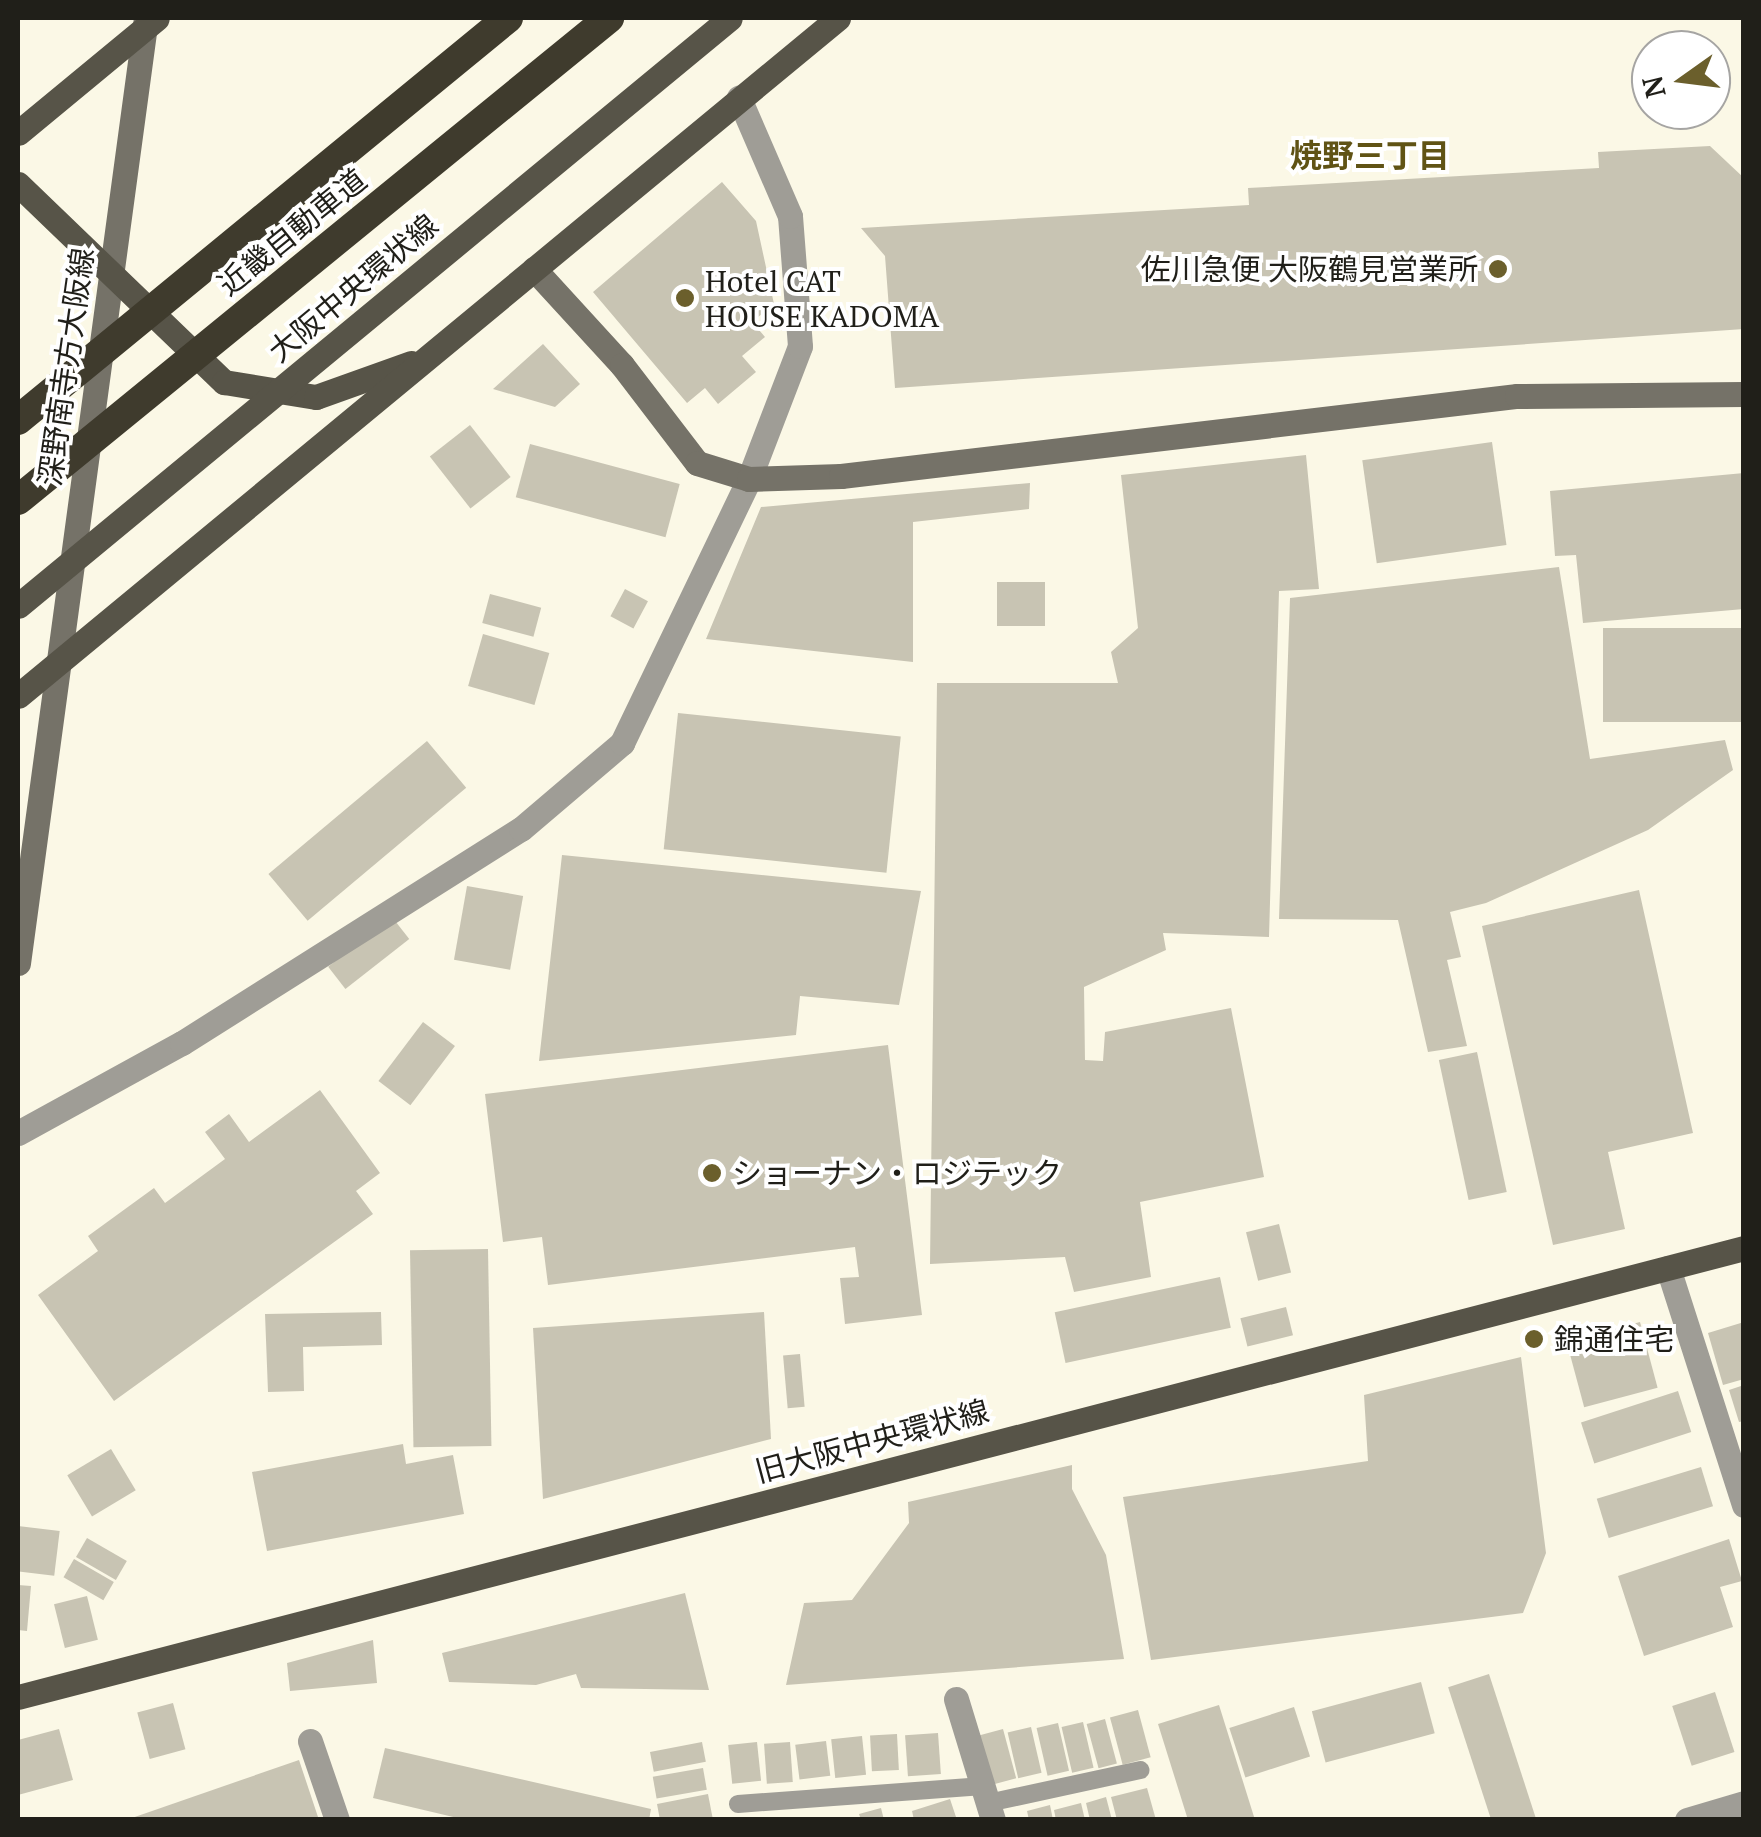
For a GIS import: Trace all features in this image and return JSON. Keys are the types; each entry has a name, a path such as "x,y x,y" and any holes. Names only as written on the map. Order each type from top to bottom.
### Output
{"highway":[{"name":"近畿自動車道","path":"18,420 508,18"},
{"name":"近畿自動車道","path":"18,500 610,18"}],"main road":[{"path":"18,134 157,18"},
{"name":"大阪中央環状線","path":"18,606 730,18"},
{"path":"18,696 838,18"},
{"path":"18,184 224,382 316,397 426,358"},
{"name":"旧大阪中央環状線","path":"18,1697 1744,1248"}],"street":[{"name":"深野南寺方大阪線","path":"18,964 146,18"},
{"path":"18,1133 182,1043 521,829 622,743 749,480 800,346 790,216 739,98"},
{"path":"534,269 622,365 697,463 749,480 841,476 1516,396 1744,394"},
{"path":"1668,1268 1744,1504"},
{"path":"956,1699 988,1803"},
{"path":"310,1742 338,1820"},
{"path":"1688,1820 1744,1804"}],"lane":[{"path":"738,1804 988,1803 1140,1770"}],"building":[{"path":"1710,146 1744,178 1744,329 895,388 885,256 861,228 1249,205 1248,188 1599,168 1598,152"},
{"name":"Hotel CAT HOUSE KADOMA","path":"722,182 756,221 774,304 752,322 765,337 742,356 756,372 718,404 705,388 687,403 593,292"},
{"path":"543,344 580,384 555,407 493,389"},
{"path":"470,425 511,477 470,508 430,456"},
{"path":"1492,442 1506,545 1377,563 1362,460"},
{"path":"530,444 680,484 665,537 516,497"},
{"path":"1306,455 1319,589 1279,591 1269,937 1163,933 1166,950 1084,987 1085,1060 1103,1061 1105,1032 1231,1008 1264,1177 1140,1202 1151,1277 1074,1292 1065,1257 930,1264 937,683 1118,683 1111,652 1138,628 1121,475"},
{"path":"1744,473 1744,609 1583,623 1576,555 1555,556 1550,491"},
{"path":"1030,483 1029,509 913,522 913,662 706,639 761,507"},
{"path":"1559,567 1590,759 1725,740 1733,770 1648,830 1486,903 1450,912 1461,957 1447,960 1467,1046 1428,1052 1398,920 1279,919 1290,598"},
{"path":"997,582 1045,582 1045,626 997,626"},
{"path":"625,589 648,601 633,629 610,616"},
{"path":"490,594 541,608 533,637 482,623"},
{"path":"1603,628 1744,628 1744,722 1603,722"},
{"path":"483,634 549,653 534,705 468,686"},
{"path":"678,713 901,736 886,873 664,849"},
{"path":"427,741 466,788 308,921 268,874"},
{"path":"562,855 921,891 899,1005 800,996 796,1035 539,1061"},
{"path":"467,886 523,896 510,970 454,960"},
{"path":"1639,890 1693,1133 1608,1152 1625,1229 1553,1245 1482,926"},
{"path":"392,917 409,939 345,989 328,967"},
{"path":"423,1022 455,1046 410,1105 378,1081"},
{"path":"888,1045 922,1315 845,1324 840,1278 859,1277 855,1247 548,1285 542,1237 503,1242 485,1094"},
{"path":"1477,1052 1507,1192 1469,1200 1439,1060"},
{"path":"320,1090 380,1173 356,1191 373,1214 114,1401 38,1295 98,1251 88,1236 154,1188 165,1203 225,1159 205,1132 229,1114 249,1142"},
{"path":"1279,1224 1291,1273 1258,1281 1246,1232"},
{"path":"488,1249 491,1446 413,1447 410,1250"},
{"path":"1220,1277 1231,1328 1066,1363 1055,1312"},
{"path":"1286,1307 1293,1335 1247,1347 1240,1318"},
{"path":"381,1312 382,1345 303,1347 304,1391 268,1392 265,1314"},
{"path":"764,1312 771,1439 543,1499 533,1328"},
{"path":"1640,1322 1658,1388 1584,1407 1567,1342"},
{"path":"1744,1322 1744,1379 1723,1385 1708,1333"},
{"path":"800,1354 805,1407 788,1408 783,1355"},
{"path":"1521,1357 1546,1553 1523,1613 1151,1660 1123,1497 1368,1461 1364,1395"},
{"path":"1744,1385 1744,1421 1739,1422 1729,1390"},
{"path":"1678,1391 1691,1432 1594,1463 1581,1423"},
{"path":"403,1444 406,1464 453,1455 464,1514 267,1551 252,1472"},
{"path":"111,1449 136,1490 92,1516 67,1475"},
{"path":"1072,1465 1072,1489 1106,1555 1124,1659 786,1685 804,1603 852,1600 909,1523 908,1502"},
{"path":"1701,1467 1713,1506 1609,1538 1597,1499"},
{"path":"18,1526 60,1531 54,1576 18,1571"},
{"path":"87,1538 127,1561 116,1580 76,1557"},
{"path":"1729,1539 1742,1581 1720,1587 1733,1627 1644,1656 1618,1576"},
{"path":"74,1559 114,1582 103,1600 64,1577"},
{"path":"18,1585 31,1586 27,1631 18,1630"},
{"path":"685,1593 709,1690 581,1688 576,1674 536,1685 449,1682 442,1653"},
{"path":"87,1596 98,1640 65,1648 54,1604"},
{"path":"373,1640 377,1683 290,1691 287,1663"},
{"path":"1489,1674 1536,1820 1491,1820 1448,1687"},
{"path":"1421,1682 1435,1733 1326,1762 1312,1711"},
{"path":"1715,1692 1734,1752 1692,1766 1672,1706"},
{"path":"173,1703 185,1749 150,1759 137,1713"},
{"path":"1219,1705 1255,1820 1188,1820 1158,1724"},
{"path":"1294,1707 1310,1756 1245,1777 1229,1728"},
{"path":"1138,1710 1151,1757 1123,1765 1110,1718"},
{"path":"1105,1719 1117,1763 1099,1768 1087,1724"},
{"path":"1083,1722 1094,1768 1072,1773 1062,1727"},
{"path":"1058,1723 1069,1771 1048,1776 1037,1728"},
{"path":"1031,1727 1042,1773 1018,1778 1008,1732"},
{"path":"59,1729 73,1780 18,1795 18,1740"},
{"path":"1003,1729 1016,1778 992,1785 979,1735"},
{"path":"938,1733 941,1774 908,1776 905,1735"},
{"path":"897,1734 899,1770 872,1771 870,1735"},
{"path":"862,1736 866,1775 835,1778 831,1739"},
{"path":"826,1741 830,1776 799,1780 795,1745"},
{"path":"702,1742 706,1762 654,1772 650,1752"},
{"path":"757,1742 761,1781 732,1784 728,1745"},
{"path":"790,1742 793,1782 767,1784 764,1744"},
{"path":"385,1748 651,1809 649,1820 466,1820 373,1798"},
{"path":"299,1760 319,1820 129,1820 129,1819"},
{"path":"703,1768 707,1790 657,1799 653,1777"},
{"path":"1147,1788 1156,1820 1117,1820 1111,1797"},
{"path":"708,1794 713,1820 660,1820 657,1804"},
{"path":"1106,1797 1112,1820 1090,1820 1086,1803"},
{"path":"950,1799 957,1820 914,1820 912,1811"},
{"path":"1081,1803 1085,1820 1056,1820 1054,1810"},
{"path":"1050,1805 1053,1820 1029,1820 1027,1811"},
{"path":"881,1808 884,1820 861,1820 859,1814"}],"place":[{"name":"佐川急便 大阪鶴見営業所","path":"1498,269"},
{"name":"Hotel CAT HOUSE KADOMA","path":"685,298"},
{"name":"ショーナン・ロジテック","path":"712,1173"},
{"name":"錦通住宅","path":"1534,1339"}],"district":[{"name":"焼野三丁目","path":"1370,155"}]}
